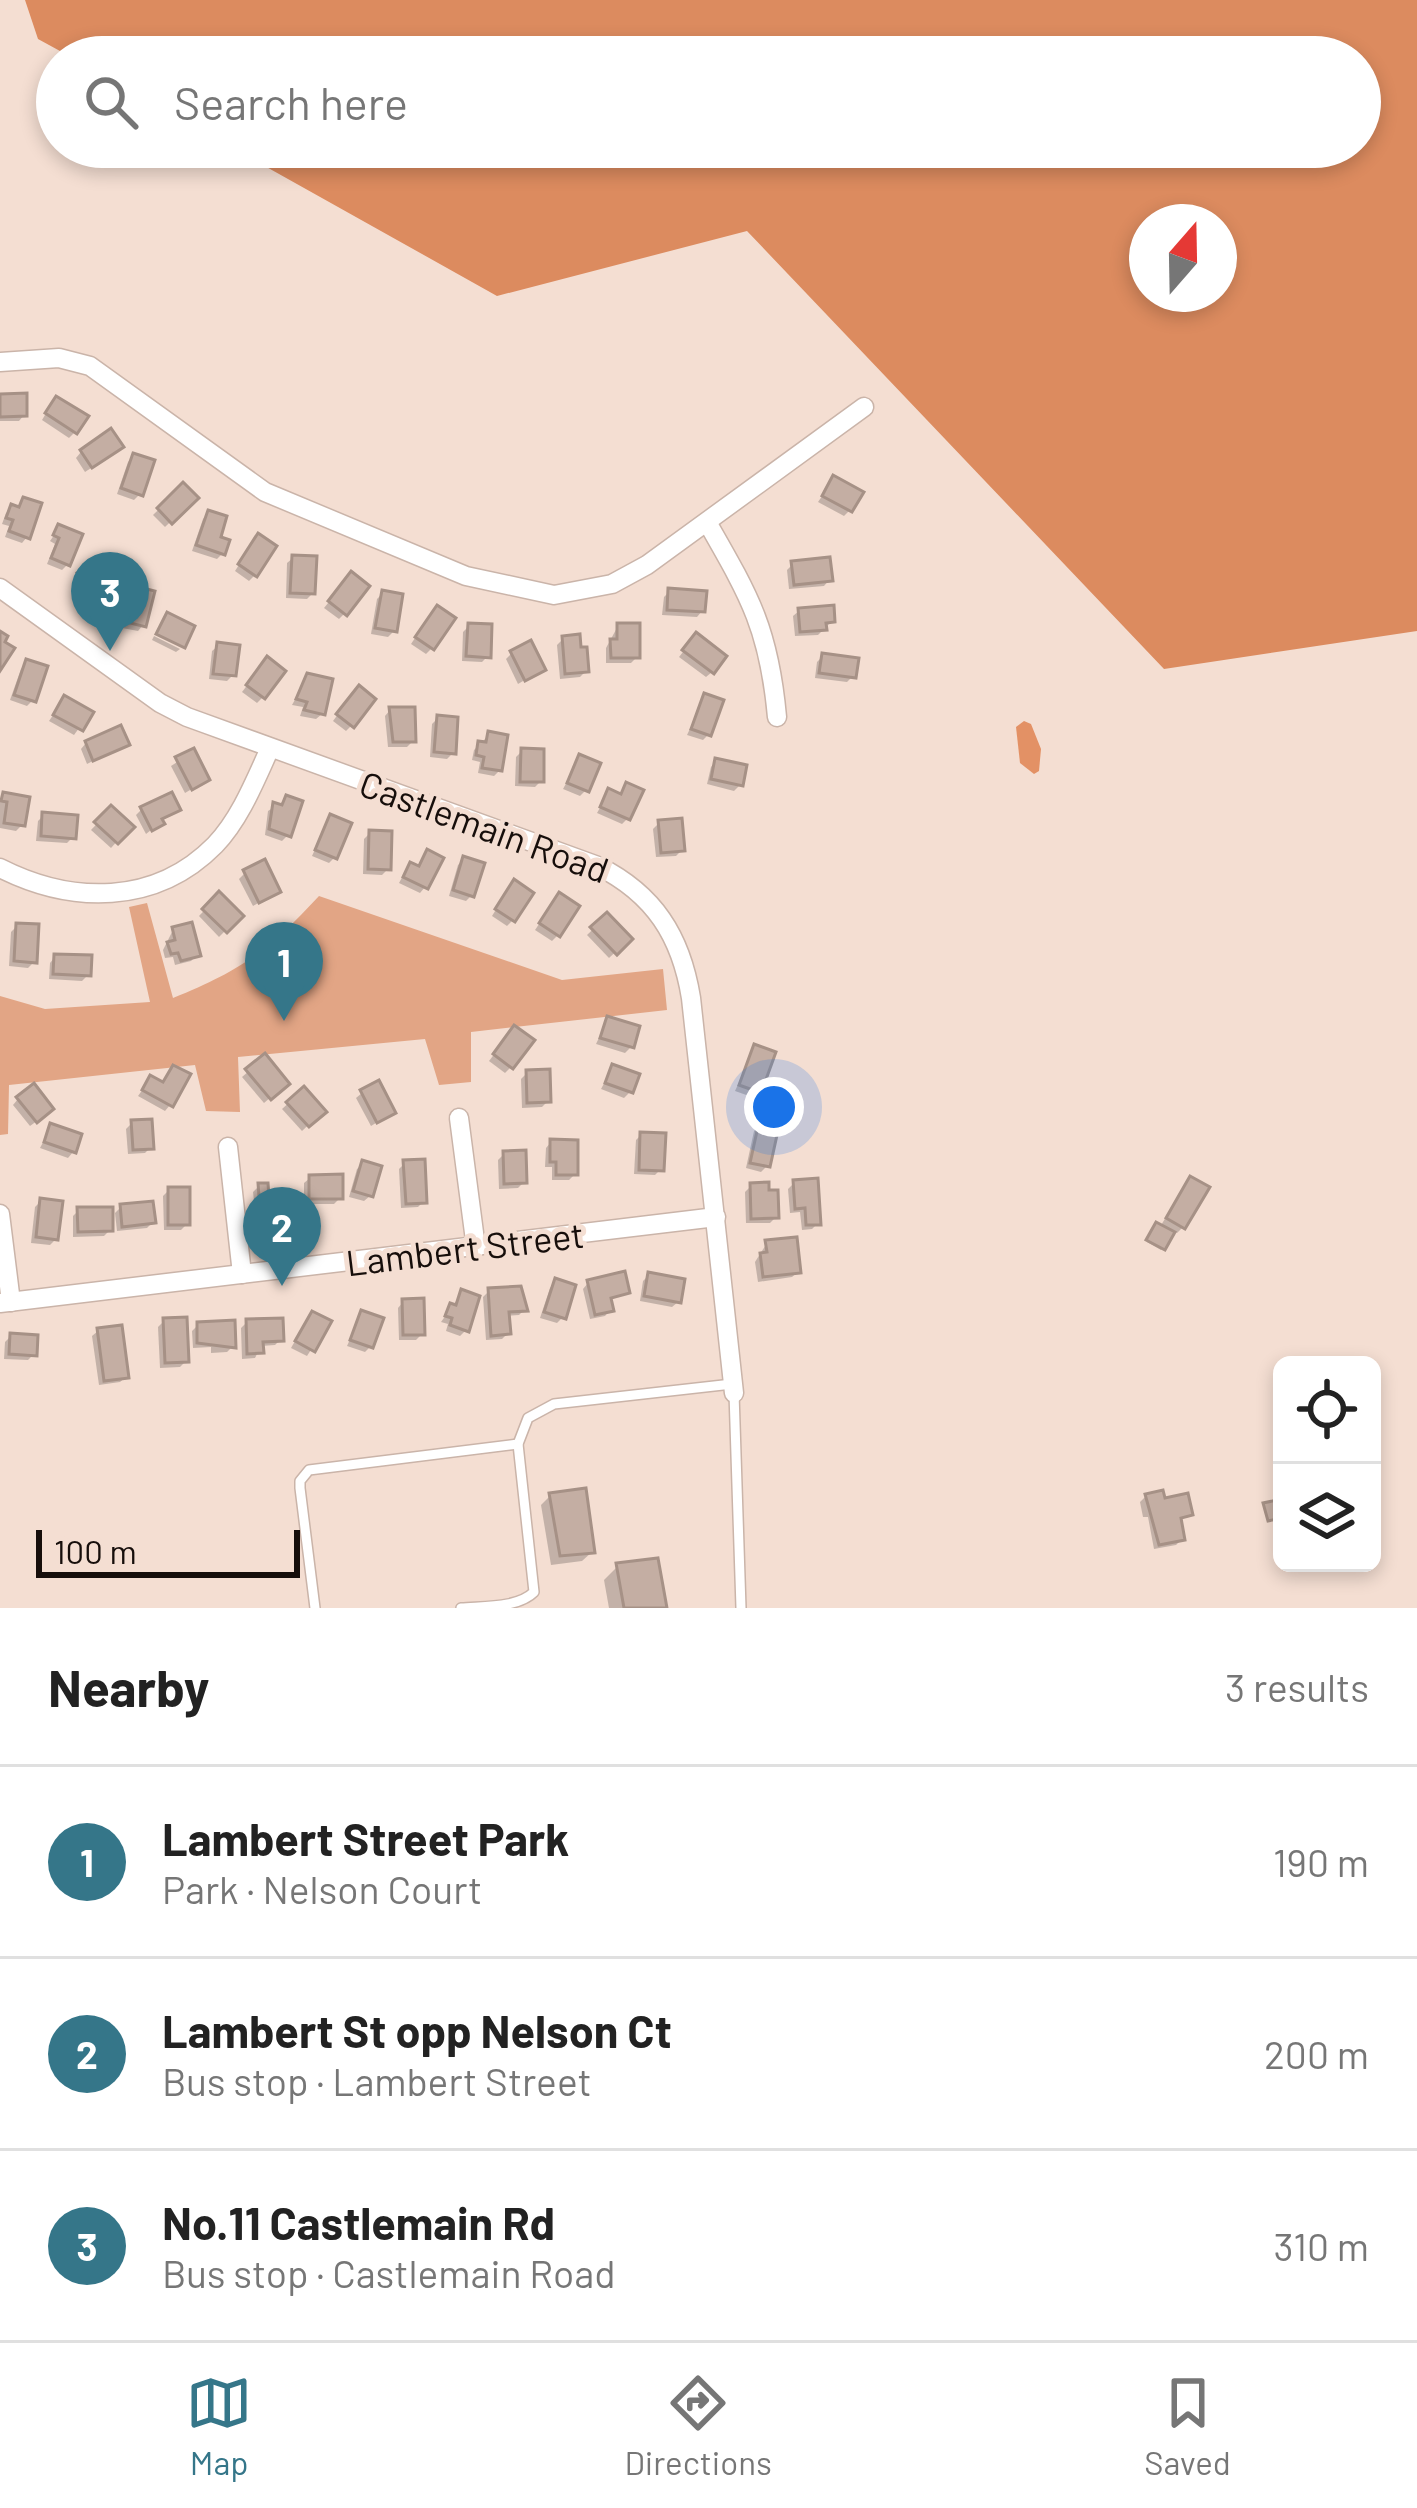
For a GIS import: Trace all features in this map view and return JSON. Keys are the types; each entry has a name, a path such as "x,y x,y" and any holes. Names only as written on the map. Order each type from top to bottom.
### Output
{"street":[{"path":"0,362 59,358 90,366 280,501 434,565 502,587 554,595 612,584 647,565 863,407"},
{"path":"707,522 759,615 777,717"},
{"name":"Castlemain Road","path":"0,587 160,703 270,748 598,866 628,881 655,908 686,963 733,1388"},
{"path":"0,868 61,892 99,895 136,890 164,879 215,845 234,820 270,748"},
{"path":"459,1118 476,1248"},
{"path":"228,1147 242,1274"},
{"path":"0,1214 5,1302"},
{"name":"Lambert Street","path":"5,1302 716,1217"}],"lane":[{"path":"460,1608 517,1602 534,1592 518,1444 528,1418 554,1404 733,1388 741,1608"},
{"path":"314,1608 300,1488 309,1470 518,1444"}],"shaded area":[{"path":"25,0 1417,0 1417,631 1164,669 747,231 497,296 268,168 1381,168 1381,36 37,36"},
{"path":"1024,721 1031,724 1041,749 1039,771 1034,774 1020,763 1016,727"},
{"path":"319,896 562,980 663,969 667,1010 471,1032 471,1082 439,1085 425,1039 238,1057 240,1112 206,1111 195,1065 9,1085 8,1134 0,1135 0,996 45,1009 150,1002 129,907 147,903 173,998 253,957"}],"building":[{"path":"27,393 27,416 0,417 0,394"},
{"path":"56,396 89,416 77,434 45,413"},
{"path":"111,428 124,447 92,468 80,450"},
{"path":"133,453 155,460 143,496 121,488"},
{"path":"833,475 864,492 852,512 822,496"},
{"path":"183,482 199,498 172,524 157,508"},
{"path":"23,497 42,503 30,539 9,531 13,520 6,518 11,504 19,507"},
{"path":"208,510 227,516 221,537 230,540 225,555 196,545"},
{"path":"58,524 83,534 70,566 51,558 59,538 53,535"},
{"path":"258,533 277,546 257,577 238,564"},
{"path":"112,555 123,576 88,594 77,573"},
{"path":"292,555 317,556 315,594 290,593"},
{"path":"830,557 833,581 794,585 791,561"},
{"path":"351,571 370,586 347,616 328,601"},
{"path":"135,586 155,591 146,627 126,622 129,611 121,609 124,595 132,597"},
{"path":"668,588 707,591 705,612 667,610"},
{"path":"382,590 403,594 397,632 375,628"},
{"path":"437,605 456,618 434,650 415,637"},
{"path":"834,605 835,622 826,623 827,630 800,632 798,608"},
{"path":"167,612 195,626 185,648 156,634"},
{"path":"468,623 492,624 491,658 466,656"},
{"path":"617,623 640,623 640,658 611,658 610,639 617,639"},
{"path":"0,631 15,648 0,671"},
{"path":"696,632 727,656 714,674 682,650"},
{"path":"580,634 581,647 587,647 589,672 565,674 562,636"},
{"path":"531,640 546,670 525,681 510,651"},
{"path":"217,642 240,645 236,676 213,674"},
{"path":"822,653 859,658 856,678 819,673"},
{"path":"267,656 286,671 265,699 246,685"},
{"path":"26,659 48,666 36,702 14,695"},
{"path":"307,673 333,679 325,715 304,710 307,702 296,699"},
{"path":"359,685 376,699 354,728 336,714"},
{"path":"704,693 724,700 711,736 691,729"},
{"path":"64,695 94,712 83,731 53,715"},
{"path":"389,707 415,707 416,742 393,742"},
{"path":"437,715 458,717 456,754 434,752"},
{"path":"121,725 130,745 93,761 85,741"},
{"path":"488,731 508,735 502,771 482,768 484,757 476,755 478,741 486,742"},
{"path":"194,748 210,780 192,790 175,757"},
{"path":"521,748 544,749 544,782 520,782"},
{"path":"579,754 601,763 589,792 567,783"},
{"path":"715,758 747,765 743,786 711,779"},
{"path":"626,782 644,790 630,820 600,807 608,788 621,794"},
{"path":"3,792 30,797 25,826 4,823 7,802 1,801"},
{"path":"172,792 181,810 162,819 165,824 152,831 140,807"},
{"path":"286,795 303,801 291,837 269,829 273,802 282,805"},
{"path":"111,805 135,827 118,844 94,822"},
{"path":"42,812 78,815 76,839 41,836"},
{"path":"330,814 352,823 337,859 315,850"},
{"path":"682,818 685,851 661,853 658,820"},
{"path":"369,830 392,831 391,870 368,869"},
{"path":"427,849 444,858 428,889 403,877 410,862 419,866"},
{"path":"463,856 485,863 474,897 453,890"},
{"path":"265,859 281,892 259,903 243,870"},
{"path":"514,879 534,893 515,922 495,909"},
{"path":"219,891 244,916 227,933 202,909"},
{"path":"559,892 580,906 560,937 539,923"},
{"path":"607,912 633,939 617,955 590,927"},
{"path":"192,922 201,956 181,961 178,953 171,954 167,942 175,940 172,927"},
{"path":"16,923 39,924 37,963 14,961"},
{"path":"54,954 92,955 91,976 53,974"},
{"path":"607,1016 640,1026 634,1048 600,1038"},
{"path":"514,1025 535,1040 513,1069 493,1054"},
{"path":"754,1044 776,1052 761,1093 739,1085"},
{"path":"265,1053 290,1084 271,1100 245,1069"},
{"path":"612,1064 640,1074 633,1093 605,1083"},
{"path":"173,1065 191,1074 173,1107 142,1090 150,1075 163,1082"},
{"path":"550,1069 551,1102 527,1103 526,1070"},
{"path":"379,1080 396,1113 377,1123 360,1090"},
{"path":"34,1083 54,1109 37,1123 16,1097"},
{"path":"304,1086 327,1112 309,1127 286,1102"},
{"path":"152,1119 154,1149 133,1150 131,1120"},
{"path":"759,1122 779,1126 770,1167 750,1163"},
{"path":"50,1123 82,1134 76,1153 44,1142"},
{"path":"640,1132 666,1133 664,1171 639,1170"},
{"path":"550,1139 578,1140 578,1175 556,1175 556,1162 550,1162"},
{"path":"526,1150 527,1183 504,1184 503,1151"},
{"path":"425,1159 427,1203 406,1204 403,1160"},
{"path":"362,1160 382,1166 373,1197 353,1191"},
{"path":"343,1174 343,1199 309,1199 309,1175"},
{"path":"1190,1176 1210,1187 1185,1229 1166,1218"},
{"path":"818,1178 821,1225 806,1225 805,1208 795,1209 793,1180"},
{"path":"769,1182 769,1190 778,1190 779,1218 751,1219 750,1183"},
{"path":"258,1183 268,1183 269,1198 297,1196 299,1220 261,1224"},
{"path":"168,1187 190,1187 190,1225 168,1225"},
{"path":"40,1198 63,1201 58,1240 36,1237"},
{"path":"153,1201 156,1223 122,1227 120,1204"},
{"path":"77,1207 113,1207 113,1231 78,1232"},
{"path":"1156,1222 1175,1232 1165,1250 1146,1240"},
{"path":"797,1237 801,1273 763,1277 760,1253 767,1252 765,1240"},
{"path":"625,1271 630,1293 611,1298 614,1311 595,1315 587,1280"},
{"path":"648,1272 685,1279 681,1303 644,1296"},
{"path":"555,1278 576,1285 566,1319 544,1312"},
{"path":"521,1286 528,1311 509,1312 511,1334 491,1336 488,1288"},
{"path":"461,1289 480,1296 469,1332 450,1325 452,1318 445,1316 450,1303 456,1305"},
{"path":"424,1298 425,1335 403,1335 402,1299"},
{"path":"361,1310 384,1318 373,1348 350,1340"},
{"path":"312,1311 332,1321 315,1352 295,1341"},
{"path":"187,1317 189,1362 165,1363 163,1318"},
{"path":"283,1318 284,1341 263,1342 264,1353 247,1354 246,1319"},
{"path":"235,1320 236,1348 197,1343 197,1322"},
{"path":"122,1325 129,1378 104,1381 97,1328"},
{"path":"10,1333 38,1335 37,1356 9,1354"},
{"path":"586,1488 595,1553 560,1556 549,1493"},
{"path":"1163,1490 1165,1498 1188,1493 1193,1515 1181,1518 1185,1540 1159,1545 1145,1494"},
{"path":"1273,1501 1273,1520 1268,1521 1263,1503"},
{"path":"658,1558 667,1608 624,1608 616,1563"}],"place":[{"name":"No.11 Castlemain Rd","path":"110,651"},
{"name":"Lambert Street Park","path":"284,1021"},
{"name":"Lambert St opp Nelson Ct","path":"282,1286"}]}
